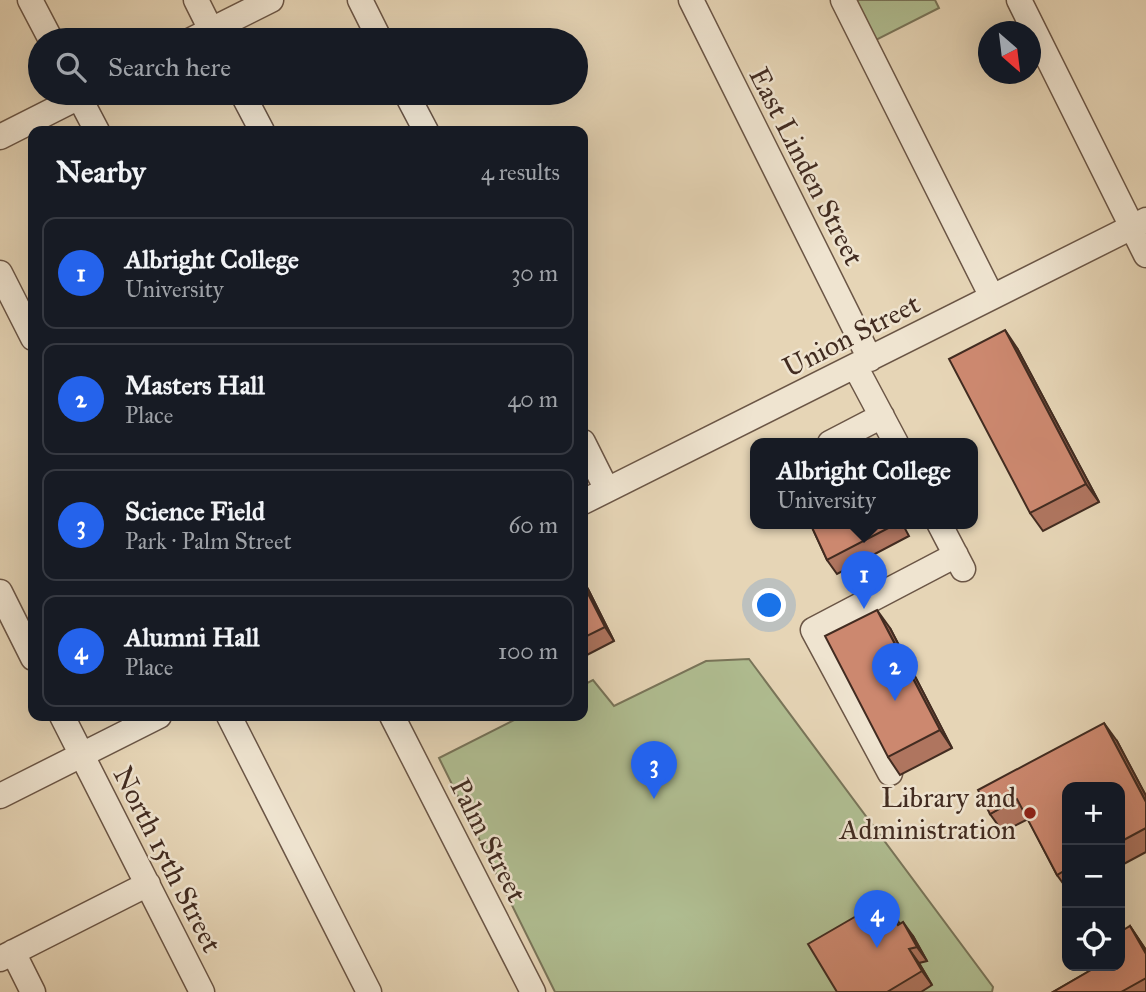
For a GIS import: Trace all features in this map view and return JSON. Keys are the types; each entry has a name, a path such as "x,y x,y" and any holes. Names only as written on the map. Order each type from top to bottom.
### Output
{"street":[{"path":"30,0 45,28"},
{"path":"196,0 204,28"},
{"path":"222,28 271,0"},
{"path":"359,0 374,28"},
{"name":"East Linden Street","path":"691,0 863,362 882,416 893,438"},
{"path":"843,0 992,297"},
{"path":"1019,0 1139,223 1146,255"},
{"path":"0,137 60,105"},
{"path":"86,105 95,126"},
{"path":"248,105 259,126"},
{"path":"412,105 423,126"},
{"name":"Union Street","path":"588,500 1139,223"},
{"path":"0,272 28,328"},
{"path":"840,438 882,416"},
{"path":"588,452 607,490"},
{"path":"890,773 813,630 960,562 942,529"},
{"path":"0,592 28,648"},
{"name":"North 15th Street","path":"65,721 202,992"},
{"path":"0,796 149,721"},
{"path":"232,721 369,992"},
{"name":"Palm Street","path":"395,721 533,992"},
{"path":"33,992 6,956 148,884"}],"green space":[{"path":"854,0 935,0 939,8 874,41"},
{"path":"749,659 993,987 992,992 555,992 439,758 512,721 588,721 588,682 593,680 614,706 706,661"}],"building":[{"path":"1005,330 1086,484 1030,513 949,359"},
{"path":"813,529 886,529 827,560"},
{"path":"588,594 605,627 588,636"},
{"path":"877,610 940,730 888,757 825,636"},
{"name":"Library and Administration","path":"1104,723 1146,802 1146,828 1125,839 1125,782 1062,782 1062,872 1057,875 1017,799 990,814 978,790"},
{"path":"884,900 898,925 903,922 917,947 909,949 922,971 887,992 837,992 808,944"},
{"path":"1130,926 1146,954 1146,978 1121,992 1053,992 1089,971 1125,971 1125,929"}],"place":[{"name":"Albright College","path":"864,609"},
{"name":"Masters Hall","path":"895,701"},
{"name":"Science Field","path":"654,799"},
{"name":"Library and Administration","path":"1030,813"},
{"name":"Alumni Hall","path":"877,948"}]}
